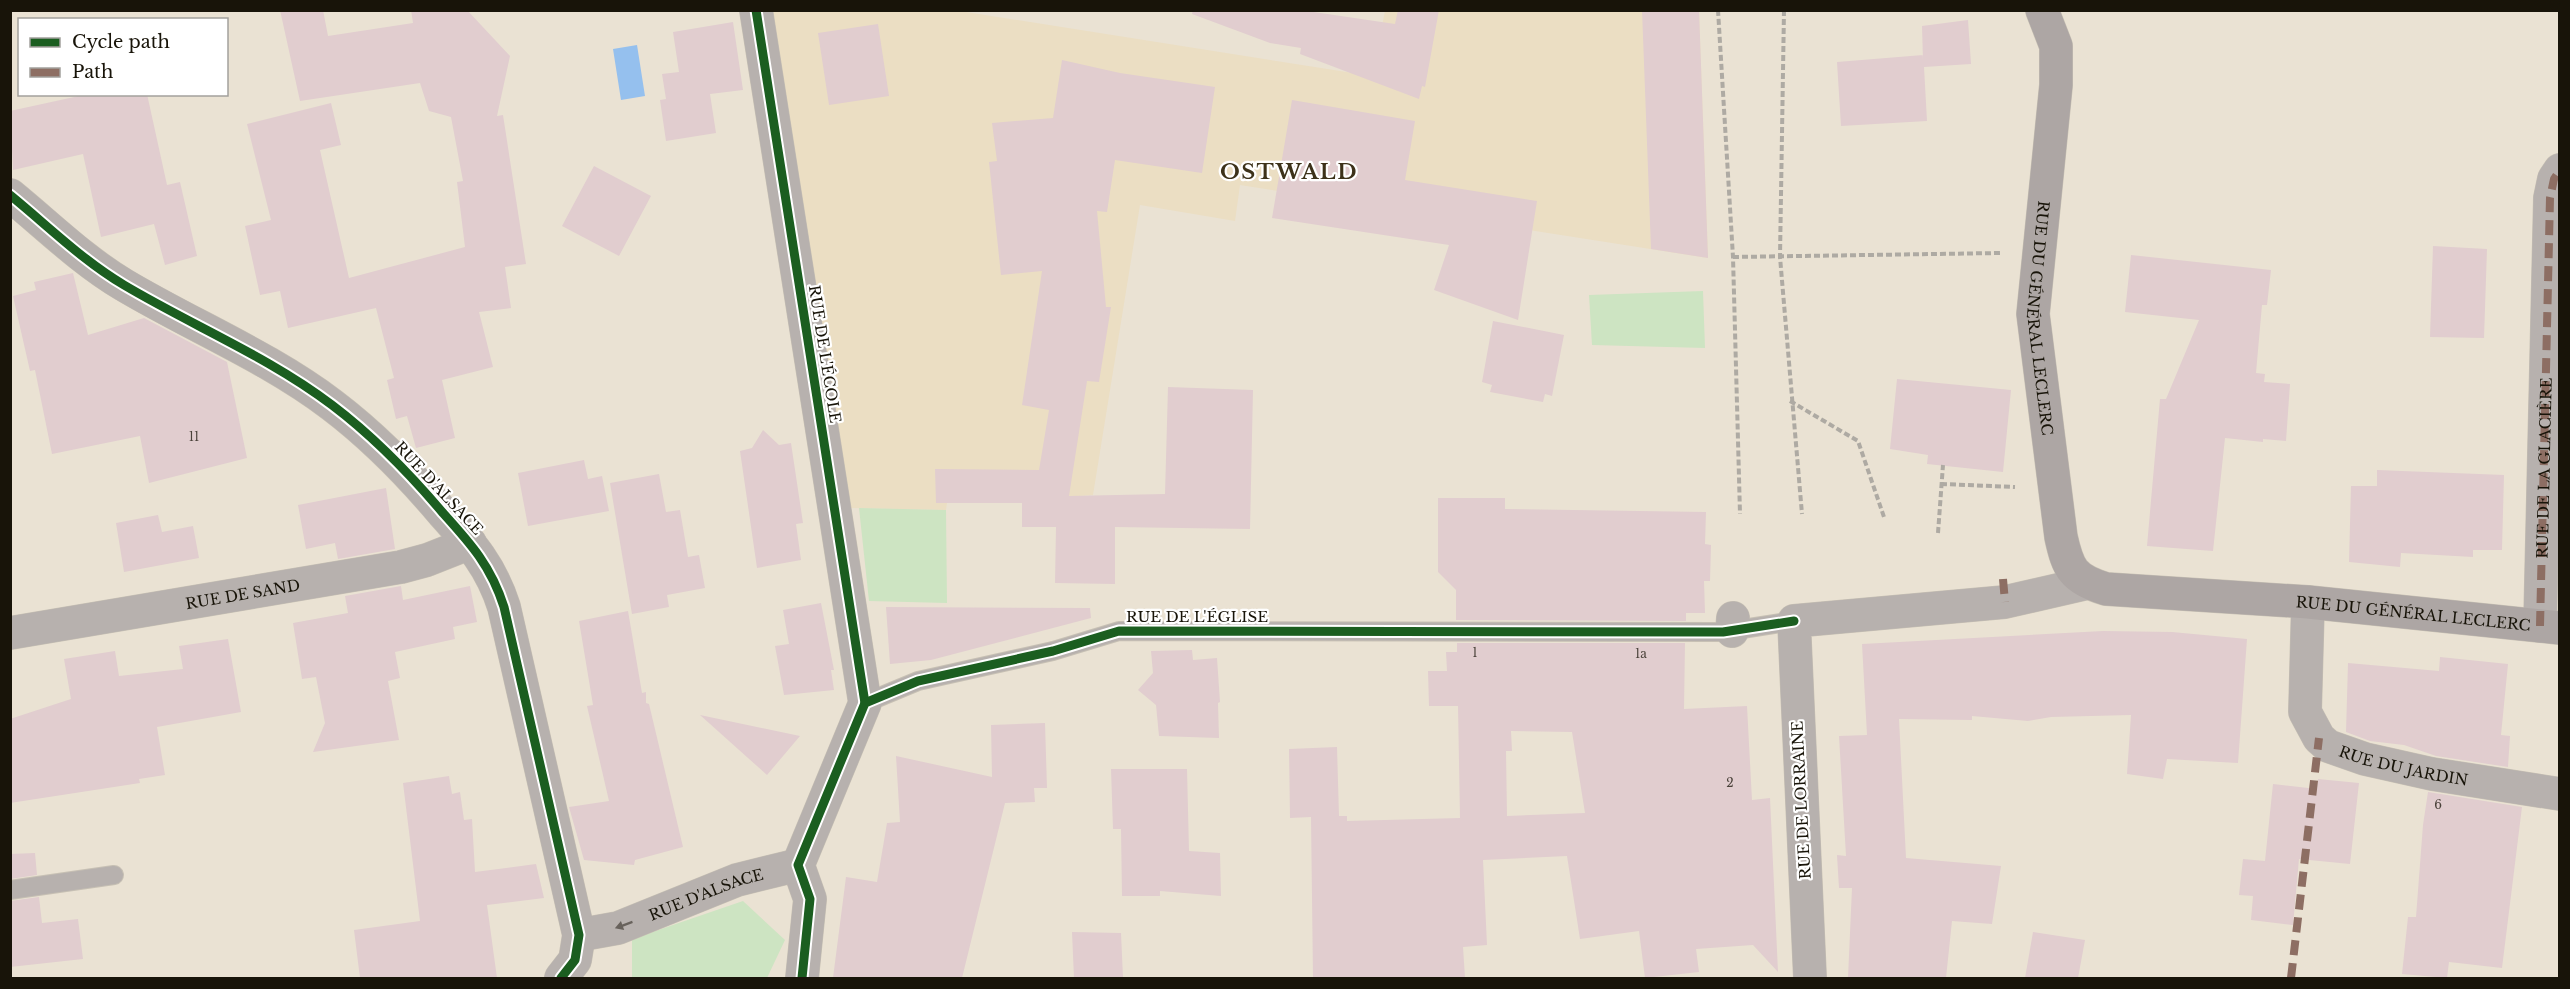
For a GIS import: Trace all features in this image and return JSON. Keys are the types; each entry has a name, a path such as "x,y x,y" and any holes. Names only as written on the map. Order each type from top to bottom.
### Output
{"main road":[{"name":"RUE DU GÉNÉRAL LECLERC","path":"2042,10 2056,46 2056,85 2033,314 2054,488 2066,557 2071,569 2088,584 2126,591 2308,602 2550,627"}],"street":[{"name":"RUE DE L'ÉCOLE","path":"756,10 865,703"},
{"name":"RUE DE LA GLACIÈRE","path":"2550,627 2550,198 2559,170"},
{"name":"RUE D'ALSACE","path":"10,195 95,267 234,344 331,404 363,430 417,483 470,543 496,581 504,607 579,935 575,960 561,978"},
{"name":"RUE DE SAND","path":"10,633 401,567 428,560 470,543"},
{"name":"RUE DU GÉNÉRAL LECLERC","path":"1794,621 2004,602 2088,584"},
{"name":"RUE DU JARDIN","path":"2308,602 2305,712 2319,738 2328,746 2365,759 2432,774 2559,794"},
{"name":"RUE DE LORRAINE","path":"1794,621 1810,978"},
{"path":"802,978 810,899 798,865 865,703"},
{"name":"RUE D'ALSACE","path":"579,935 618,928 737,880 798,865"}],"lane":[{"name":"RUE DE L'ÉGLISE","path":"865,703 918,681 1053,651 1119,631 1732,625 1794,621"},
{"path":"10,890 114,876"}],"path":[{"path":"1718,10 1733,257 1740,514"},
{"path":"1784,10 1780,257 1790,401 1802,514"},
{"path":"1733,257 2038,252"},
{"path":"1790,401 1858,441 1884,518"},
{"path":"1938,533 1942,465"},
{"path":"1941,484 2054,488"}],"shaded area":[{"path":"773,11 960,11 1372,76 1385,11 1699,11 1708,258 1240,185 1235,221 1140,205 1093,495 1080,496 1068,503 947,503 946,510 851,508"}],"green space":[{"path":"1703,291 1705,348 1592,345 1589,295"},
{"path":"859,508 946,510 947,603 869,601"},
{"path":"743,901 785,940 767,978 632,978 632,939"}],"water":[{"path":"637,45 645,96 621,100 613,49"}],"building":[{"path":"280,10 323,10 328,36 413,23 411,10 467,10 510,56 497,116 503,115 526,264 505,267 511,308 479,312 493,367 442,380 455,438 416,448 407,416 396,419 387,380 394,378 376,308 288,328 280,291 260,295 245,226 271,220 247,124 331,103 341,145 320,150 349,278 465,247 457,182 463,181 451,117 429,111 420,83 300,101"},
{"path":"1193,10 1307,11 1395,24 1398,10 1439,10 1425,87 1422,86 1419,99 1300,54 1301,48 1270,43 1192,14"},
{"path":"1642,10 1699,10 1708,258 1651,249"},
{"path":"1968,20 1971,64 1924,67 1927,121 1841,126 1837,62 1923,55 1922,26"},
{"path":"733,22 743,90 710,94 716,133 666,141 660,100 666,99 662,74 679,72 673,32"},
{"path":"878,24 889,96 829,105 818,33"},
{"path":"1062,60 1120,73 1215,87 1202,173 1115,160 1107,212 1097,211 1106,307 1111,307 1099,382 1087,381 1069,496 1165,494 1168,387 1253,390 1250,529 1115,527 1115,584 1055,583 1056,527 1022,527 1022,503 936,503 935,469 1039,470 1049,410 1022,405 1042,271 1001,275 989,162 997,161 992,123 1053,118"},
{"path":"79,96 147,96 167,185 180,182 197,256 165,265 154,224 101,237 83,154 13,170 10,111"},
{"path":"1292,100 1415,121 1405,180 1537,201 1518,320 1434,290 1449,245 1272,218"},
{"path":"594,166 651,196 619,256 562,226"},
{"path":"2433,246 2487,249 2484,338 2430,337"},
{"path":"2131,255 2271,270 2267,305 2262,305 2256,373 2265,374 2264,382 2290,384 2286,441 2263,439 2263,442 2225,438 2213,551 2147,546 2160,399 2166,399 2199,320 2125,312"},
{"path":"73,273 88,335 144,318 227,362 247,458 149,483 140,436 52,454 35,370 30,371 13,296 36,290 34,282"},
{"path":"1493,321 1564,335 1552,396 1545,394 1543,402 1490,392 1492,385 1482,382"},
{"path":"1897,379 2011,390 2003,472 1927,464 1928,455 1890,449"},
{"path":"763,430 779,445 791,443 803,523 796,524 801,560 757,568 740,451 752,448"},
{"path":"584,460 588,479 602,476 609,511 528,526 518,473"},
{"path":"2377,470 2504,475 2502,550 2473,550 2473,557 2401,553 2400,567 2349,562 2351,486 2377,486"},
{"path":"659,474 666,512 680,510 688,557 699,555 705,588 667,595 669,607 632,614 610,483"},
{"path":"386,488 395,549 338,559 335,543 306,549 298,505"},
{"path":"1438,498 1505,498 1505,509 1706,512 1705,544 1711,545 1710,581 1704,581 1705,613 1686,613 1686,621 1456,620 1456,590 1438,572"},
{"path":"158,515 162,532 193,526 199,558 124,572 116,523"},
{"path":"401,586 403,600 470,586 477,622 453,627 455,639 395,652 400,678 388,681 399,740 313,752 325,723 316,677 302,679 293,623 348,613 345,596"},
{"path":"821,603 834,670 831,670 834,690 784,695 775,646 789,644 783,610"},
{"path":"886,607 1090,608 1091,618 931,660 890,664"},
{"path":"628,611 642,693 646,692 646,703 649,704 683,847 635,860 634,865 584,860 569,807 609,801 587,706 593,705 579,621"},
{"path":"2103,631 2172,632 2247,639 2238,763 2167,759 2163,779 2127,774 2131,715 2051,717 2028,721 1972,716 1972,720 1899,719 1906,858 2001,866 1992,924 1952,921 1946,978 1848,978 1852,888 1839,888 1837,855 1846,856 1839,736 1867,735 1862,644"},
{"path":"228,639 241,712 157,727 165,775 139,779 140,783 10,803 10,719 71,699 64,659 115,651 119,676 183,669 179,646"},
{"path":"1457,643 1685,643 1684,709 1747,706 1752,800 1770,798 1778,972 1753,945 1696,949 1699,972 1645,978 1639,931 1580,939 1567,856 1483,860 1487,945 1463,947 1465,978 1313,978 1311,817 1290,818 1289,749 1337,747 1339,816 1347,816 1347,821 1460,818 1458,706 1429,706 1428,671 1447,671 1446,652 1457,652","holes":["1511,731 1572,732 1585,813 1507,816 1506,751 1512,751"]},
{"path":"1192,650 1193,660 1217,658 1220,702 1218,703 1219,738 1159,736 1156,705 1138,690 1153,673 1151,651"},
{"path":"2440,657 2508,664 2501,735 2510,736 2508,767 2436,756 2404,745 2370,741 2346,732 2348,663 2439,671"},
{"path":"700,715 800,736 767,775"},
{"path":"1045,723 1047,788 1034,788 1035,802 1005,803 962,978 833,978 846,877 877,882 887,823 900,822 896,756 992,777 991,725"},
{"path":"1111,769 1187,769 1189,851 1220,853 1221,896 1160,891 1160,896 1122,896 1121,829 1113,829"},
{"path":"449,776 452,794 460,792 464,820 472,819 475,872 536,864 544,898 487,905 497,978 360,978 354,930 420,921 403,783"},
{"path":"2318,779 2359,783 2350,864 2299,859 2293,925 2251,920 2253,896 2239,895 2243,859 2265,861 2273,784 2317,789"},
{"path":"2428,792 2522,807 2502,968 2449,962 2447,978 2402,974 2408,917 2416,917 2423,825"},
{"path":"35,853 37,875 10,879 10,854"},
{"path":"39,897 42,923 78,919 83,959 10,967 10,901"},
{"path":"1072,932 1121,933 1123,978 1074,978"},
{"path":"2033,932 2085,940 2078,978 2025,978"}],"marked path":[{"path":"2540,626 2550,198 2554,179 2560,170"},
{"path":"2003,579 2005,602"},
{"path":"2291,978 2319,738"}],"cycle path":[{"path":"756,10 865,703"},
{"path":"10,195 79,254 124,285 283,372 332,405 362,429 404,470 479,556 493,579 504,607 579,935 575,960 561,978"},
{"path":"802,978 810,899 798,865 865,703 918,681 1053,651 1119,631 1723,632 1794,621"}],"district":[{"name":"OSTWALD","path":"1289,172"}]}
